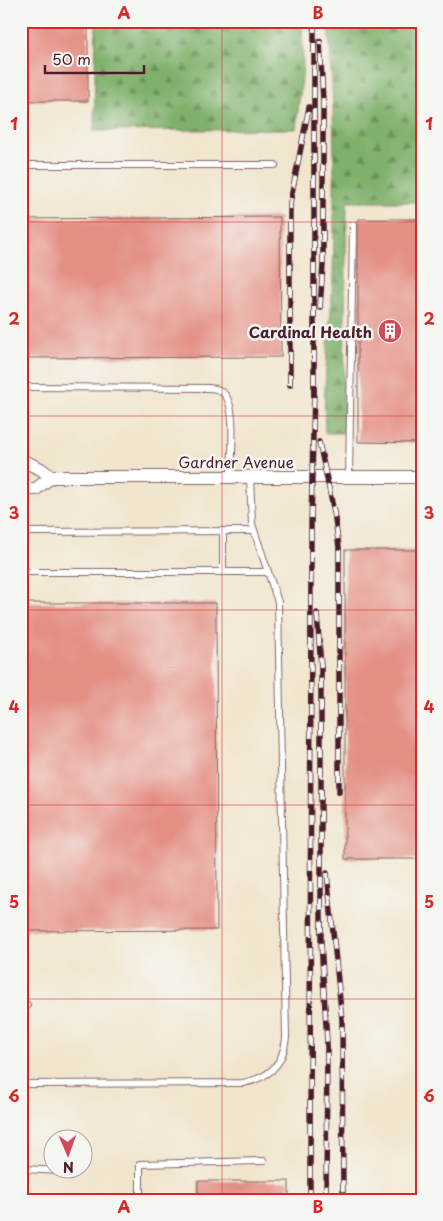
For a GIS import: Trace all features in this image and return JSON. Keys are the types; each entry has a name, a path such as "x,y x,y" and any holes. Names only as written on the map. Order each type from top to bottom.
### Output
{"street":[{"path":"21,460 41,469 50,477 36,489 21,489"},
{"name":"Gardner Avenue","path":"50,477 422,477"}],"lane":[{"path":"21,165 275,165"},
{"path":"349,477 353,225"},
{"path":"21,387 207,388 221,390 231,407 231,477"},
{"path":"21,1084 243,1083 266,1076 281,1059 286,1038 278,602 254,531 250,510 250,477"},
{"path":"223,531 223,572"},
{"path":"21,532 254,531"},
{"path":"21,572 268,572"},
{"path":"140,1200 140,1164 264,1161"},
{"path":"21,1170 42,1170"}],"green space":[{"path":"96,21 302,21 303,68 296,129 94,131"},
{"path":"328,21 422,21 422,202 347,202 343,433 325,433 324,413 333,275 334,211 333,116"}],"building":[{"path":"21,21 88,21 88,101 21,101"},
{"path":"280,217 281,357 21,358 21,219"},
{"name":"Cardinal Health","path":"358,219 422,219 422,443 358,442"},
{"path":"345,550 422,550 422,859 345,859"},
{"path":"21,603 216,603 217,930 21,931"},
{"path":"198,1181 289,1181 289,1200 198,1200"}],"railway":[{"path":"314,21 314,394"},
{"path":"320,41 323,101 323,265 320,308"},
{"path":"290,385 290,203 309,107"},
{"path":"310,1200 311,525 314,389"},
{"path":"319,442 334,512 339,547 339,792"},
{"path":"317,613 321,667 321,942 327,1042 326,1200"},
{"path":"327,873 342,1020 343,1200"}],"place":[{"name":"Cardinal Health","path":"390,331"}]}
